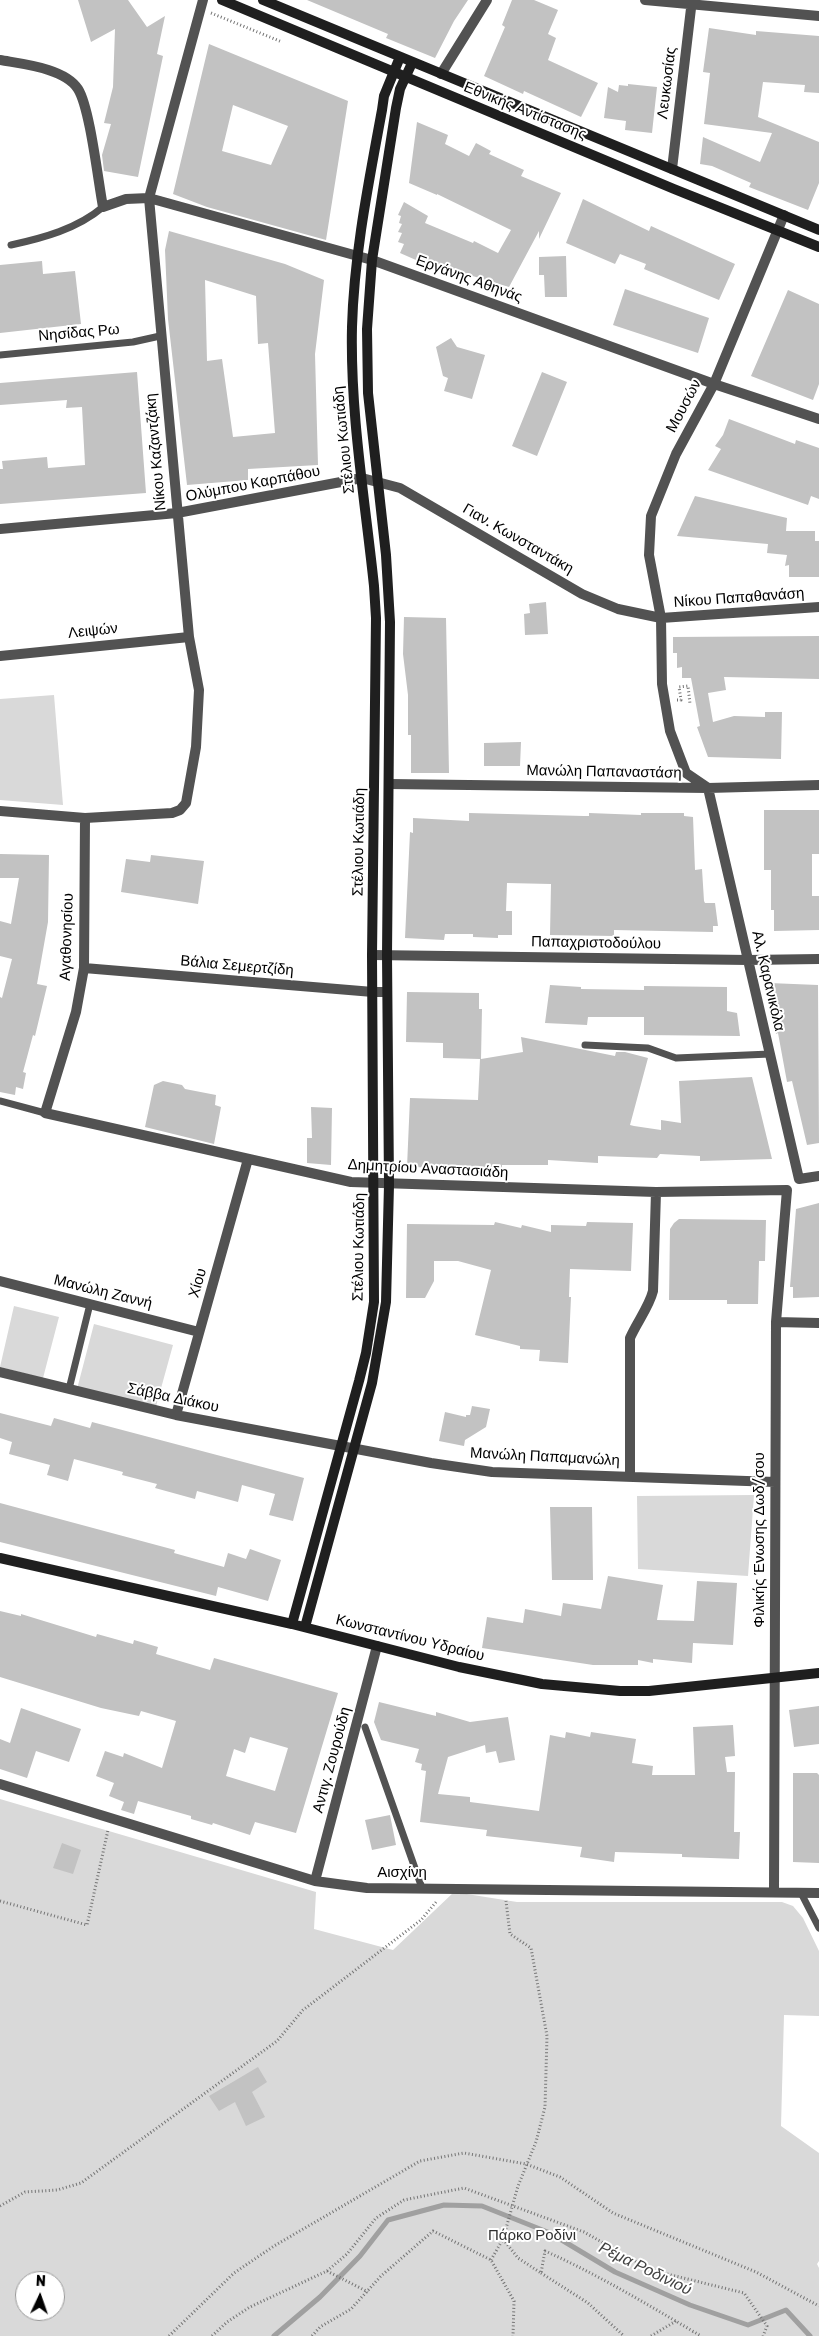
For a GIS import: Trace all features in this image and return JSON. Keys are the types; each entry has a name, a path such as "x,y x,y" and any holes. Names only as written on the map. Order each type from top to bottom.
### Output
{"street":[{"name":"Νίκου Καζαντζάκη","path":"0,811 85,818 172,813 180,810 186,803 196,748 199,690 189,637 160,336 149,198 203,0"},
{"name":"Εθνικής Αντίστασης","path":"222,0 406,78 819,247"},
{"name":"Εθνικής Αντίστασης","path":"263,0 819,230"},
{"path":"442,74 487,0"},
{"path":"645,0 691,2 819,16"},
{"name":"Λευκωσίας","path":"672,170 691,2"},
{"name":"Στέλιου Κωτιάδη","path":"292,1624 364,1362 374,1302 372,955 376,635 374,586 352,361 352,326 358,256 382,110 393,72 400,58"},
{"path":"0,60 54,72 78,89 85,110 103,207"},
{"name":"Στέλιου Κωτιάδη","path":"305,1628 372,1384 383,1329 387,1295 387,956 390,622 386,555 377,480 367,364 372,260 396,108 412,63"},
{"name":"Εργάνης Αθηνάς","path":"103,207 126,199 149,198 372,260 714,384 819,419"},
{"name":"Μουσών","path":"708,788 686,773 670,730 662,684 661,618 649,555 651,516 676,454 714,384 784,215"},
{"name":"Γιαν. Κωνσταντάκη","path":"362,478 377,480 400,488 582,594 618,609 661,618"},
{"name":"Ολύμπου Καρπάθου","path":"0,529 177,514 362,478"},
{"name":"Νίκου Παπαθανάση","path":"661,618 819,607"},
{"name":"Λειψών","path":"0,656 189,637"},
{"name":"Μανώλη Παπαναστάση","path":"389,784 708,788 819,785"},
{"name":"Αλ. Καρανικόλα","path":"708,788 799,1179"},
{"name":"Αγαθονησίου","path":"45,1113 76,1012 84,968 85,818"},
{"name":"Παπαχριστοδούλου","path":"372,955 748,960 819,959"},
{"name":"Βάλια Σεμερτζίδη","path":"84,968 387,992"},
{"name":"Δημητρίου Αναστασιάδη","path":"45,1113 333,1178 374,1184 656,1192 787,1190"},
{"name":"Χίου","path":"176,1415 248,1159"},
{"path":"787,1190 799,1179 819,1176"},
{"name":"Φιλικής Ένωσης Δωδ/σου","path":"774,1891 776,1322 787,1190"},
{"name":"Μανώλη Παπαμανώλη","path":"630,1477 630,1338 650,1302 654,1290 656,1192"},
{"name":"Μανώλη Ζαννή","path":"0,1281 199,1332"},
{"path":"776,1322 819,1323"},
{"name":"Σάββα Διάκου","path":"0,1372 176,1415 341,1445"},
{"name":"Μανώλη Παπαμανώλη","path":"341,1445 431,1463 492,1472 775,1482"},
{"name":"Κωνσταντίνου Υδραίου","path":"0,1558 292,1624 458,1667 542,1684 581,1689 650,1691 819,1673"},
{"name":"Αντιγ. Ζουρούδη","path":"315,1881 378,1646"},
{"name":"Αισχίνη","path":"0,1784 315,1881 367,1888 505,1888 819,1893"}],"lane":[{"path":"11,245 48,236 92,217 103,207"},
{"name":"Νησίδας Ρω","path":"0,355 133,342 160,336"},
{"path":"585,1045 648,1048 676,1058 770,1054"},
{"path":"0,1101 45,1113"},
{"path":"70,1389 90,1304"},
{"path":"365,1728 422,1888"},
{"path":"801,1893 819,1928"}],"path":[{"path":"680,696 679,687 688,686 690,704"},
{"path":"0,1902 87,1925 111,1819"},
{"path":"0,2206 25,2192 57,2190 81,2183 277,2041 303,2010 421,1920 448,1888"},
{"path":"491,2260 503,2239 518,2186 536,2142 545,2107 547,2036 531,1948 510,1934 505,1888"},
{"path":"169,2336 234,2273 274,2246 420,2161 464,2153 526,2164 560,2177 613,2213 756,2272 819,2306"},
{"path":"212,2336 227,2322 250,2307 327,2271 347,2254 376,2218 383,2213 412,2198 464,2188 584,2232 651,2270 744,2293 767,2326 763,2336"},
{"path":"312,2336 320,2327 352,2309 381,2276 433,2231 491,2260 514,2301 514,2336"},
{"path":"503,2239 518,2258 588,2303 624,2336"},
{"path":"541,2273 545,2251 570,2262 702,2336"},
{"path":"327,2271 368,2292"},
{"path":"654,2335 676,2321"}],"green space":[{"path":"54,695 63,805 0,800 0,699"},
{"path":"14,1306 59,1317 43,1378 0,1367"},
{"path":"94,1324 173,1345 155,1410 77,1389"},
{"path":"754,1495 748,1576 638,1569 637,1496"},
{"name":"Πάρκο Ροδίνι","path":"0,1799 316,1892 314,1929 393,1950 454,1892 517,1902 782,1902 793,1906 803,1918 819,1951 819,2016 784,2015 781,2126 819,2153 819,2261 817,2264 819,2268 819,2336 0,2336"}],"building":[{"path":"78,0 128,0 147,27 165,16 157,54 163,56 138,177 104,171 102,155 111,124 104,123 113,87 115,29 91,42"},
{"path":"307,0 468,0 454,21 435,58 386,38 388,34"},
{"path":"512,0 534,0 558,10 548,34 556,38 548,60 598,83 581,117 524,91 523,94 484,76 505,27 502,25"},
{"path":"709,28 756,35 756,31 819,36 819,93 804,92 805,85 763,82 758,117 819,142 819,183 808,210 749,187 751,183 712,166 700,164 703,137 760,162 772,133 704,124 710,73 703,72"},
{"path":"209,44 348,101 326,240 207,207 173,194","holes":["233,105 288,126 271,165 222,151"]},
{"path":"628,84 657,87 652,133 625,130 626,121 604,118 608,87 618,92 619,85 628,86"},
{"path":"417,122 448,135 445,144 469,156 476,143 491,151 489,154 524,170 521,176 561,193 539,239 539,231 509,287 443,267 441,271 400,253 404,244 398,242 402,233 398,232 402,224 399,223 401,216 398,215 404,202 428,216 425,223 473,243 474,241 498,253 511,230 437,194 409,183"},
{"path":"583,199 649,231 651,226 735,264 719,300 644,269 646,264 620,254 615,264 566,243"},
{"path":"169,231 285,264 324,280 315,354 318,465 248,469 248,480 187,485 168,319 165,250","holes":["205,280 256,296 258,344 268,343 275,433 233,437 222,359 207,361"]},
{"path":"566,256 567,297 545,297 544,275 539,275 539,257"},
{"path":"42,261 43,274 75,271 81,324 0,333 0,265"},
{"path":"625,289 709,318 698,353 613,325"},
{"path":"788,290 819,304 819,384 813,400 751,376"},
{"path":"451,338 457,347 485,355 472,399 444,391 448,378 443,376 436,347"},
{"path":"137,372 146,493 0,504 0,469 3,469 2,461 47,457 48,468 85,465 82,407 66,408 67,400 0,405 0,383"},
{"path":"542,372 567,382 537,456 512,446"},
{"path":"729,419 795,444 796,440 819,448 819,499 811,496 808,505 708,470 721,449 715,446 723,435"},
{"path":"695,496 787,518 786,531 815,531 815,541 819,541 819,577 789,577 789,565 785,566 787,555 767,553 768,544 677,536"},
{"path":"546,602 548,634 525,635 524,614 530,613 529,604"},
{"path":"404,617 446,618 449,773 411,773 411,735 408,735 408,695 403,654"},
{"path":"819,636 819,679 724,677 726,690 708,693 713,722 734,716 765,717 765,712 782,712 781,759 708,757 697,727 700,726 691,678 682,678 682,667 677,668 677,653 673,653 673,637"},
{"path":"521,742 520,766 484,766 484,743"},
{"path":"764,810 819,810 819,854 812,854 812,896 819,896 819,930 774,931 774,910 771,910 771,870 764,870"},
{"path":"469,813 589,816 589,813 641,815 641,813 684,813 684,816 693,817 695,870 702,869 704,901 705,903 715,903 718,926 713,926 713,932 614,930 614,936 550,935 551,884 507,883 506,911 512,911 512,935 498,935 498,938 473,937 473,934 445,934 444,940 405,938 410,832 413,833 413,818 469,821"},
{"path":"0,854 49,855 48,922 37,984 47,986 35,1036 33,1035 23,1072 26,1073 23,1089 16,1087 15,1095 0,1092 0,997 2,998 12,959 0,956 0,921 11,924 19,878 0,878"},
{"path":"151,855 204,861 198,904 121,892 126,859 150,862"},
{"path":"769,983 818,985 819,1143 807,1145 792,1081 787,1082 778,1033 776,1034 768,998"},
{"path":"550,985 581,987 581,989 644,990 644,986 727,987 727,1011 737,1013 740,1036 644,1035 644,1017 588,1017 587,1025 545,1023"},
{"path":"407,992 479,993 479,1009 482,1009 481,1059 523,1052 521,1037 615,1056 616,1052 625,1052 648,1058 630,1125 634,1126 661,1130 661,1120 681,1123 679,1081 752,1077 772,1159 700,1161 700,1156 660,1154 657,1158 598,1156 598,1163 548,1160 548,1165 502,1165 502,1169 407,1167 410,1098 478,1100 480,1059 443,1058 443,1043 406,1042"},
{"path":"163,1081 182,1085 185,1089 216,1095 215,1105 221,1107 214,1144 145,1127 154,1085"},
{"path":"311,1107 332,1108 331,1165 307,1163 307,1138 312,1138"},
{"path":"819,1203 819,1297 793,1298 793,1287 790,1287 796,1209"},
{"path":"679,1219 766,1220 765,1261 759,1261 758,1304 727,1304 727,1300 669,1300 670,1229"},
{"path":"495,1222 521,1228 522,1225 551,1232 551,1225 586,1226 587,1222 633,1223 631,1271 570,1269 569,1297 571,1297 568,1363 539,1361 540,1350 520,1349 520,1346 475,1335 491,1270 458,1261 434,1261 434,1281 425,1298 406,1298 407,1224 494,1225"},
{"path":"472,1406 490,1409 486,1427 465,1440 464,1446 439,1441 445,1412 466,1417 466,1415 470,1415"},
{"path":"0,1413 51,1426 54,1418 90,1428 92,1422 304,1478 293,1521 269,1515 275,1494 242,1485 238,1502 197,1491 195,1499 155,1488 157,1484 122,1475 123,1472 74,1459 68,1481 47,1475 50,1465 9,1454 12,1442 0,1438"},
{"path":"0,1503 175,1550 174,1553 224,1567 228,1553 246,1559 250,1549 281,1560 268,1601 218,1587 216,1596 0,1542"},
{"path":"550,1507 592,1507 593,1580 552,1580"},
{"path":"608,1576 663,1585 657,1620 694,1621 697,1581 737,1583 733,1645 693,1643 692,1663 653,1659 653,1663 638,1660 638,1665 593,1665 482,1648 487,1617 523,1623 525,1609 561,1616 563,1603 601,1609"},
{"path":"0,1611 21,1616 21,1614 96,1637 97,1634 133,1644 134,1640 158,1647 156,1654 210,1670 214,1658 338,1693 296,1833 255,1822 250,1835 213,1823 212,1825 191,1819 191,1816 138,1801 134,1814 121,1810 124,1802 109,1796 114,1783 96,1776 105,1751 123,1757 124,1753 162,1768 176,1721 141,1711 139,1716 101,1708 0,1677","holes":["250,1737 288,1748 275,1791 226,1776 234,1749 245,1753"]},
{"path":"379,1702 436,1716 436,1712 470,1722 508,1717 515,1760 499,1763 496,1751 486,1753 485,1745 448,1757 438,1794 470,1797 470,1802 539,1811 550,1735 565,1738 566,1732 590,1737 591,1732 636,1739 632,1763 653,1766 652,1775 695,1775 693,1727 733,1725 735,1756 725,1757 727,1772 735,1772 734,1832 740,1832 739,1859 682,1857 682,1854 615,1852 614,1862 580,1857 582,1847 486,1836 487,1830 420,1822 426,1771 421,1770 422,1764 415,1762 419,1749 381,1740 374,1722"},
{"path":"819,1706 819,1744 794,1747 789,1710"},
{"path":"21,1708 81,1729 69,1762 36,1751 27,1778 0,1769 0,1739 10,1743"},
{"path":"793,1773 817,1773 819,1775 819,1863 793,1862"},
{"path":"390,1815 396,1845 372,1850 365,1820"},
{"path":"62,1843 81,1850 73,1874 53,1868"},
{"path":"258,2067 267,2082 252,2092 265,2117 246,2126 235,2102 219,2111 209,2096"}],"waterway":[{"name":"Ρέμα Ροδινιού","path":"274,2336 320,2297 360,2256 388,2220 444,2205 482,2206 550,2233 615,2272 690,2305 748,2325 786,2310 810,2336"}]}
